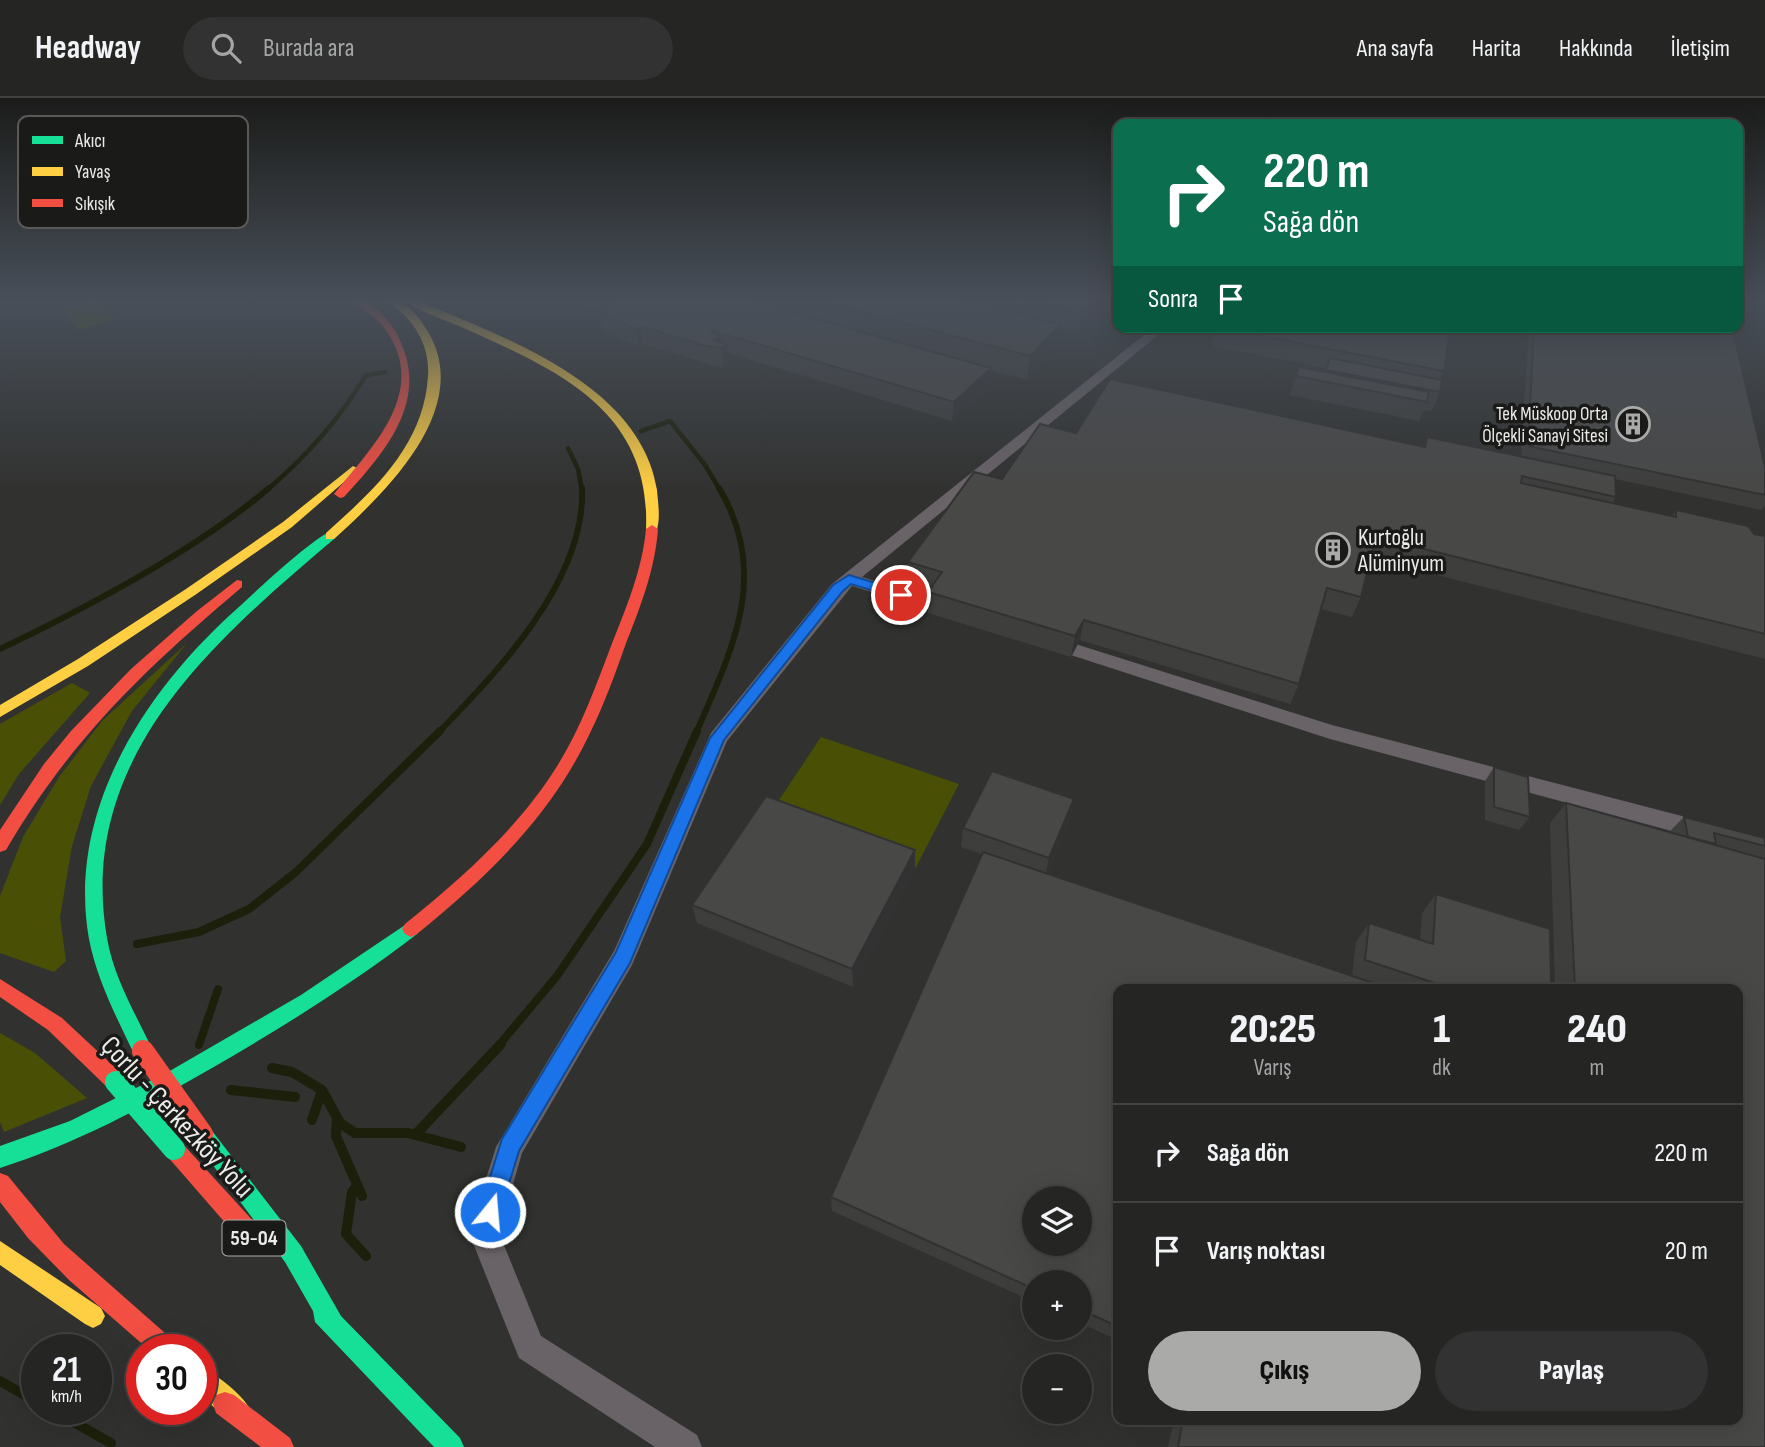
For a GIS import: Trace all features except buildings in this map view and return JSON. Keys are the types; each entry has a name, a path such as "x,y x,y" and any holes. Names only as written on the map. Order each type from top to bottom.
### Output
{"main road":[{"path":"265,560 356,479 397,421 405,397 404,363"},
{"path":"334,1326 293,1254 143,1051 102,958 95,910 98,844 116,782 145,722 192,661 232,620 377,493 401,465 418,439 432,401 434,363"},
{"path":"0,1157 29,1150 147,1094 307,1004 379,955 432,914 497,850 553,784 589,720 629,618 649,559 653,527 651,491 636,445 624,426 601,403 559,372 540,363"},
{"path":"0,712 111,646 290,523 324,497 397,421"},
{"path":"0,845 28,797 75,731 136,669 246,577"},
{"name":"Çorlu - Çerkezköy Yolu","path":"0,987 54,1024 116,1082 263,1247"},
{"path":"0,1184 13,1207 85,1279 149,1334"},
{"path":"0,1252 106,1326"},
{"name":"59-04","path":"281,1267 451,1447"},
{"path":"217,1394 281,1447"},
{"path":"217,1399 240,1413"}],"street":[{"path":"685,1447 530,1347 484,1234 510,1147 623,957 718,738 838,588 1117,363"},
{"path":"849,579 967,615"},
{"path":"1032,636 1330,732 1726,836"}],"shaded area":[{"path":"187,643 132,711 91,786 72,846 60,917 66,961 54,972 0,953 0,896 23,837 59,777 102,721"},
{"path":"72,683 90,693 19,774 0,805 0,724"},
{"path":"821,737 959,784 915,869 769,815"},
{"path":"0,1033 35,1053 87,1098 4,1132 0,1122"}],"waterway":[{"path":"267,490 321,437 366,375 385,372"},
{"path":"641,431 670,421 705,465 720,490"},
{"path":"568,448 578,469 582,489"},
{"path":"0,649 69,615 175,556 269,488"},
{"path":"438,733 511,652 554,590 570,556 579,522 582,489"},
{"path":"696,733 733,642 744,581 742,551 734,520 720,490"},
{"path":"499,1045 557,976 647,844 697,731"},
{"path":"137,944 199,932 249,909 296,872 438,733"},
{"path":"199,1045 218,989"},
{"path":"415,1135 501,1044"},
{"path":"272,1068 292,1072 322,1090"},
{"path":"231,1090 295,1097"},
{"path":"312,1120 322,1090"},
{"path":"322,1090 340,1123 355,1133 415,1135"},
{"path":"337,1118 336,1136 362,1196"},
{"path":"415,1135 461,1147"},
{"path":"357,1186 352,1192 346,1234 366,1256"},
{"path":"0,1381 21,1393"},
{"path":"79,1425 111,1443"}],"traffic: fast":[{"path":"143,1051 106,967 98,938 94,897 96,857 104,818 118,779 135,742 156,707 207,645 236,616 330,536"},
{"path":"0,1157 77,1129 127,1105 254,1034 360,966 411,929"},
{"path":"116,1082 174,1149"},
{"path":"202,1134 293,1254 334,1326"},
{"path":"323,1314 451,1447"}],"traffic: slow":[{"path":"330,536 386,482 416,441 426,419 432,394 433,363"},
{"path":"543,363 593,395 617,418 635,442 647,473 652,529"},
{"path":"0,712 83,663 191,592 287,524 353,469"},
{"path":"0,1252 93,1316"},
{"path":"217,1394 240,1413"}],"traffic: jam":[{"path":"340,494 380,448 394,423 403,397 406,371 404,363"},
{"path":"411,929 454,894 495,855 532,813 564,768 595,706 631,615 645,572 652,529"},
{"path":"0,845 49,769 105,703 168,643 237,584"},
{"path":"0,987 55,1024 116,1082"},
{"path":"143,1051 202,1134"},
{"path":"174,1149 249,1233"},
{"path":"0,1184 17,1208 56,1252 148,1334"},
{"path":"225,1404 281,1447"}],"place":[{"name":"Tek Müskoop Orta Ölçekli Sanayi Sitesi","path":"1633,424"},
{"name":"Kurtoğlu Alüminyum","path":"1333,550"}],"route":[{"path":"490,1212 510,1147 623,957 718,738 838,588 849,579 901,595"}]}
